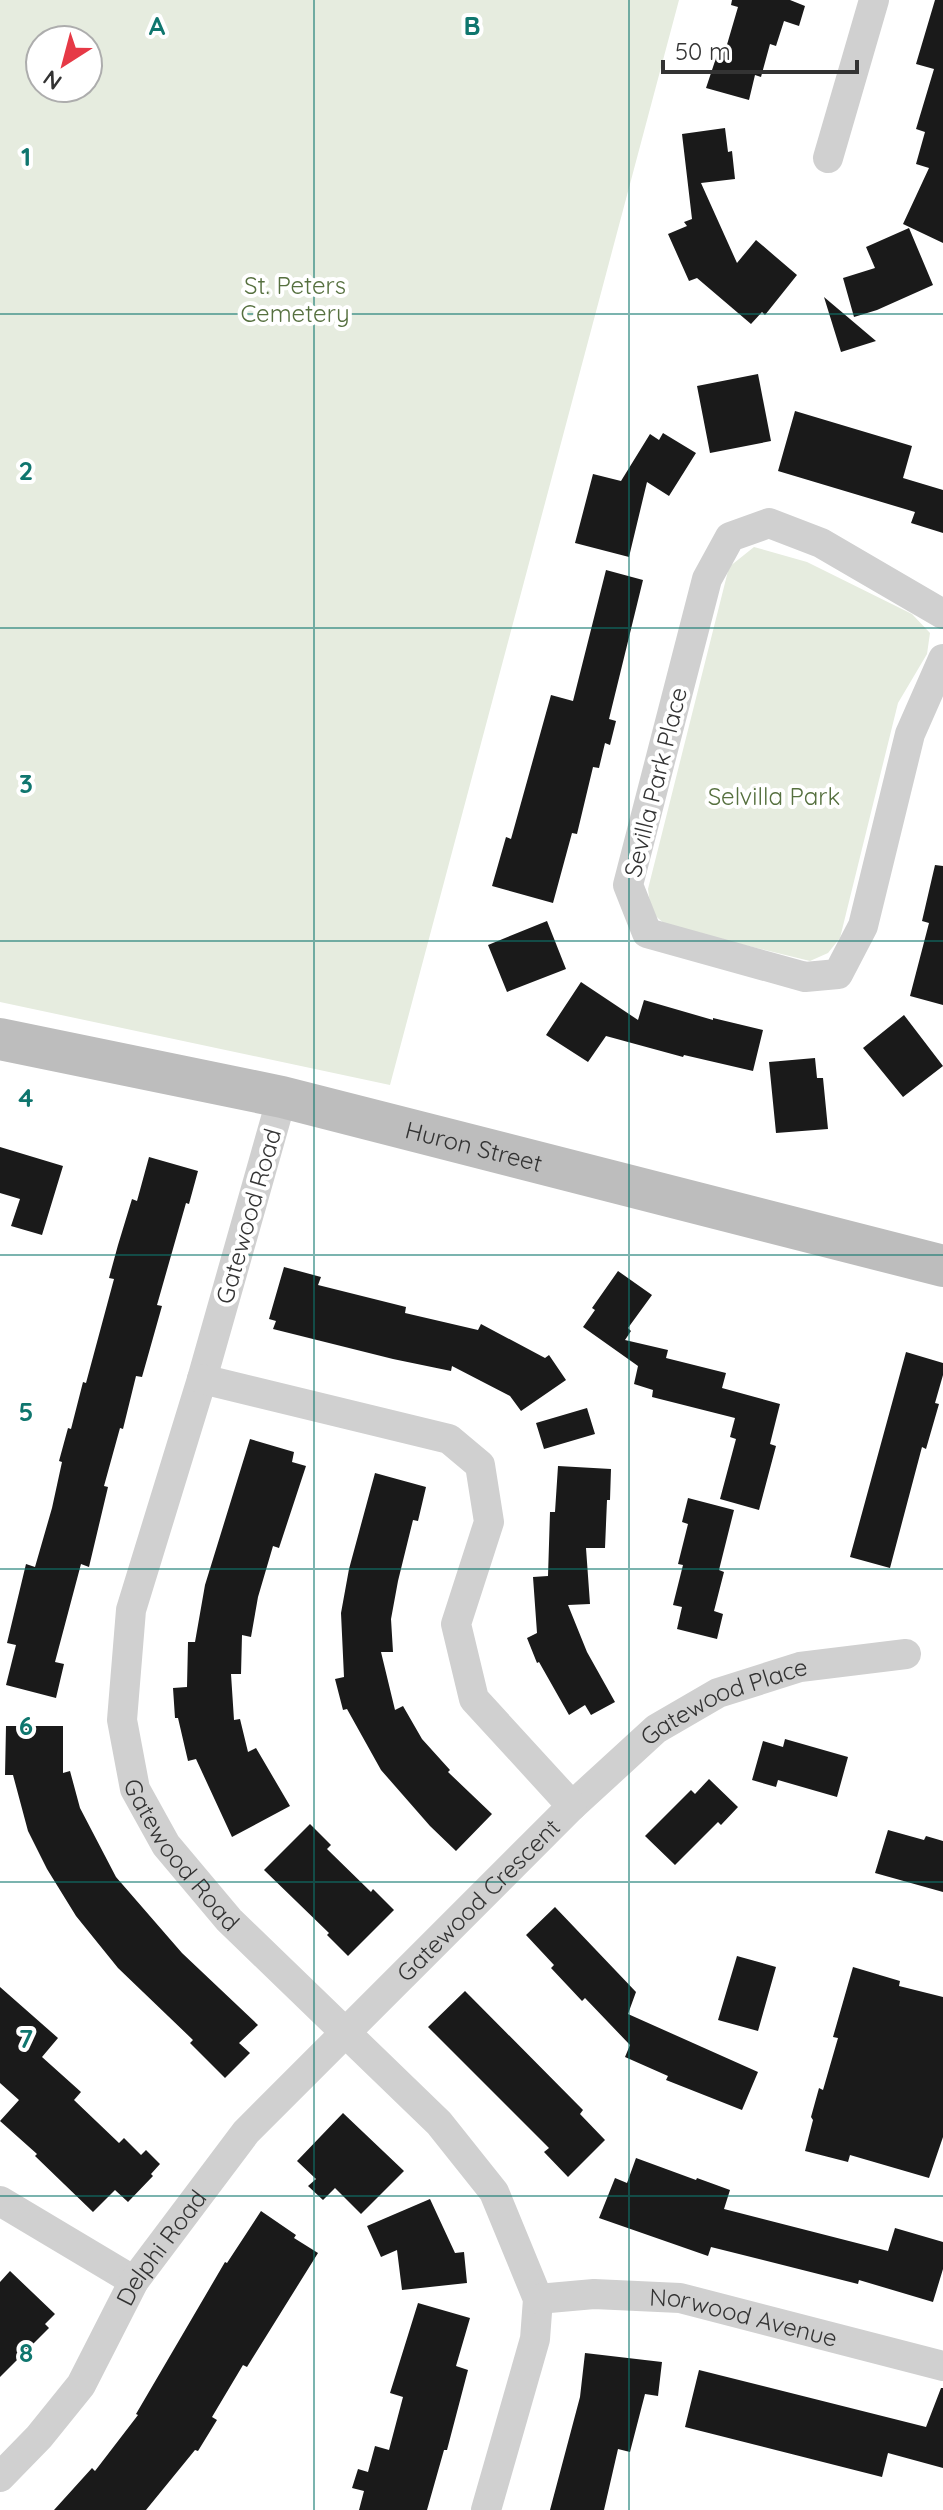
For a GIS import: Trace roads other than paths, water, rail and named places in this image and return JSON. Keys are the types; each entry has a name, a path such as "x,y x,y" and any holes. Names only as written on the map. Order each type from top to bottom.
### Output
{"main road":[{"name":"Huron Street","path":"0,1039 282,1097 943,1266"}],"street":[{"path":"828,158 874,0"},
{"name":"Sevilla Park Place","path":"943,614 821,543 769,523 730,537 707,579 628,885 647,933 805,977 838,974 863,926 910,734 943,659"},
{"name":"Gatewood Road","path":"282,1097 202,1379 131,1610 122,1720 135,1789 166,1845 229,1920 439,2123 494,2192 538,2299 535,2339 486,2510"},
{"name":"Gatewood Crescent","path":"202,1379 449,1439 480,1465 489,1522 456,1624 474,1699 572,1806 345,2032"},
{"name":"Gatewood Place","path":"572,1806 656,1729 718,1693 800,1667 906,1654"},
{"name":"Delphi Road","path":"0,2477 39,2437 81,2385 134,2281 246,2132 345,2032"},
{"path":"0,2201 134,2281"},
{"name":"Norwood Avenue","path":"538,2299 594,2294 680,2298 943,2366"}],"park label":[{"name":"St. Peters Cemetery","path":"295,299"},
{"name":"Selvilla Park","path":"774,796"}]}
